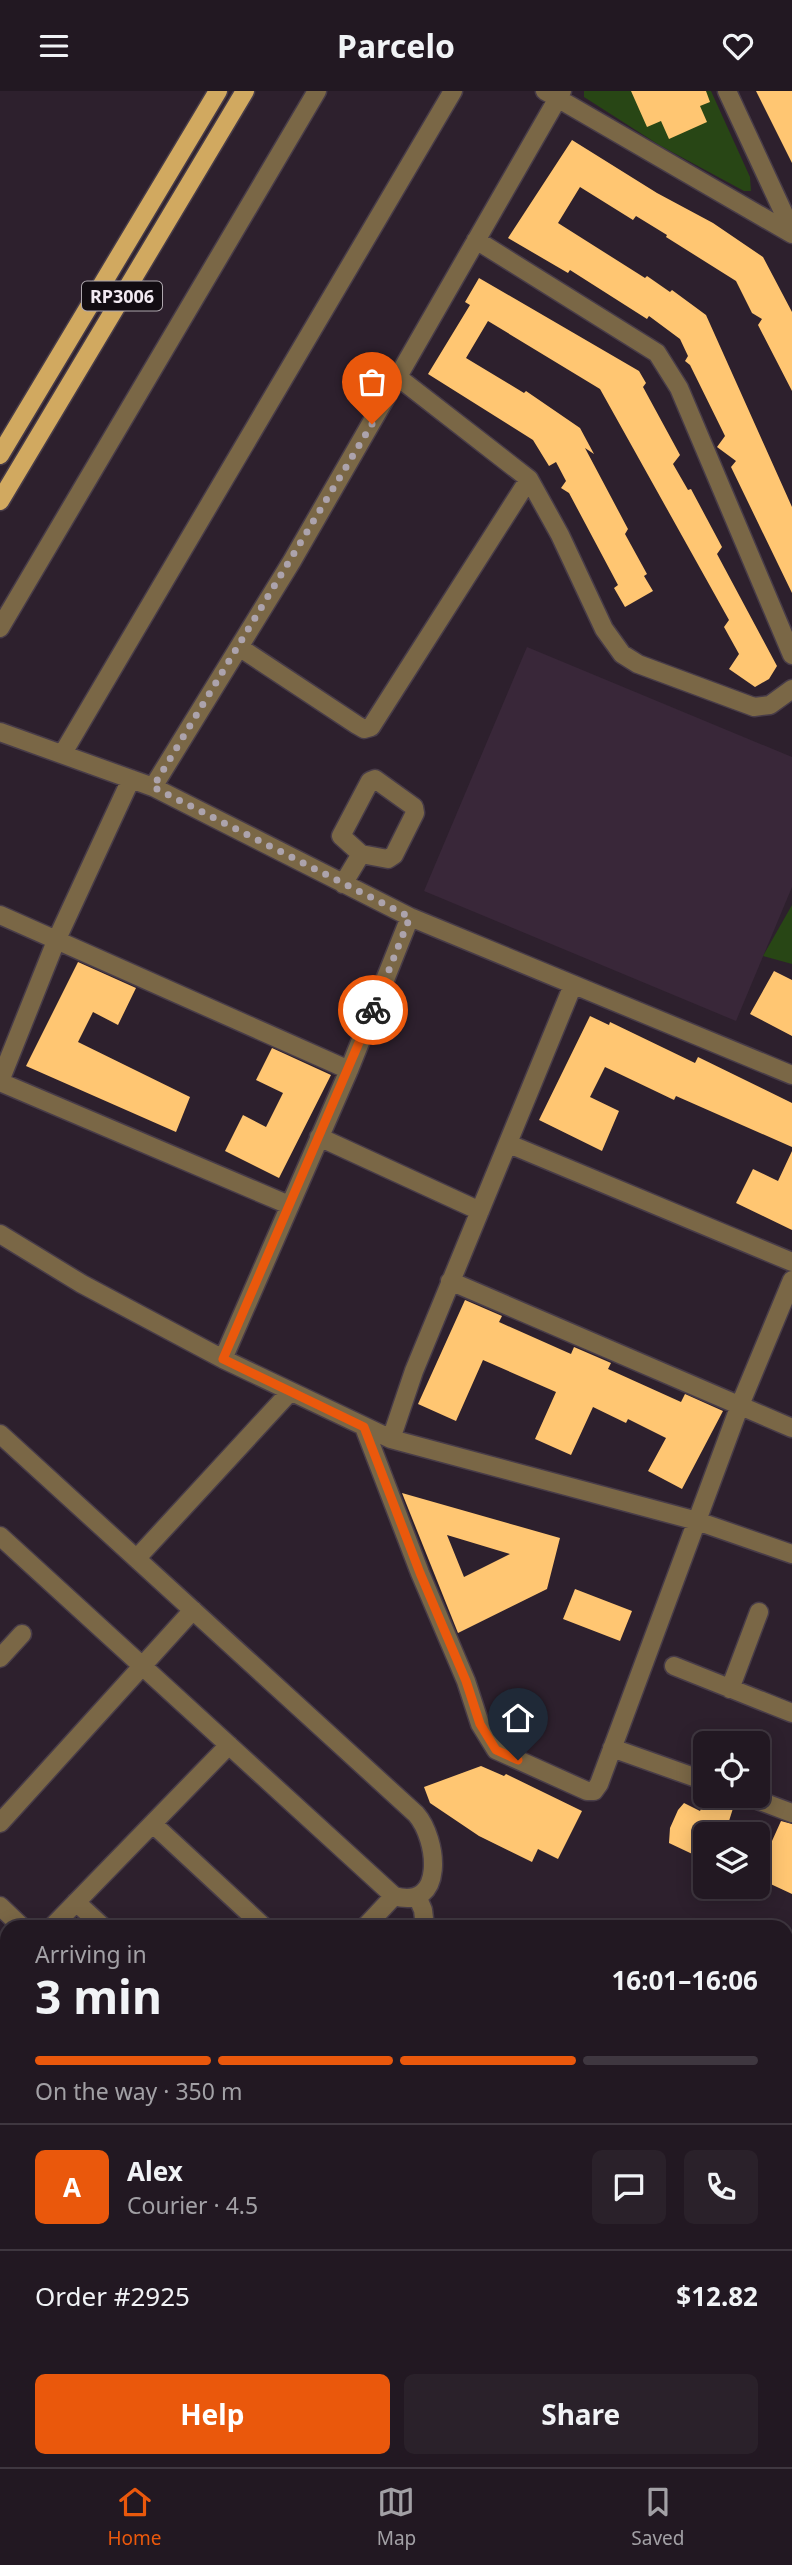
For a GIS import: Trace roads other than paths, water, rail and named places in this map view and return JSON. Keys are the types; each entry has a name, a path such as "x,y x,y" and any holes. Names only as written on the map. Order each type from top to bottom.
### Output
{"main road":[{"name":"RP3006","path":"0,455 218,91"},
{"name":"RP3006","path":"0,501 245,91"}],"street":[{"path":"0,628 317,91"},
{"path":"63,753 453,91"},
{"path":"727,91 792,232"},
{"path":"153,787 399,379 555,93 792,232"},
{"path":"476,240 657,353 679,389 792,655"},
{"path":"399,379 529,479 560,535 604,629 622,654 638,664 754,707 770,705 792,689"},
{"path":"239,647 357,726 364,729 371,727 529,479"},
{"path":"2,738 63,753 153,787 410,917 792,1075"},
{"path":"131,779 55,941 0,1081 289,1205"},
{"path":"378,780 411,802 415,813 394,855 383,859 361,854 343,839 341,831 370,781 378,780"},
{"path":"343,884 361,854"},
{"path":"0,915 349,1070"},
{"path":"223,1359 349,1070 410,917"},
{"path":"391,1439 414,1371 450,1281 573,985"},
{"path":"319,1137 480,1211"},
{"path":"509,1144 792,1262"},
{"path":"0,1234 82,1284 223,1359 391,1439 697,1521 792,1554"},
{"path":"364,1427 420,1573 466,1681 480,1724 496,1750 587,1791 594,1790 599,1784 740,1405 792,1280"},
{"path":"450,1281 792,1428"},
{"path":"136,1558 290,1392"},
{"path":"0,1434 424,1823 433,1844 433,1868 425,1890 417,1896 405,1899 394,1896 0,1536"},
{"path":"0,1823 192,1609"},
{"path":"730,1689 759,1612"},
{"path":"0,1658 22,1634"},
{"path":"674,1666 792,1713"},
{"path":"59,1920 229,1745"},
{"path":"612,1748 693,1777"},
{"path":"770,1805 792,1813"},
{"path":"153,1824 256,1920"},
{"path":"372,1920 394,1896"},
{"path":"417,1896 424,1920"},
{"path":"76,1902 95,1920"},
{"path":"0,1906 15,1920"}]}
